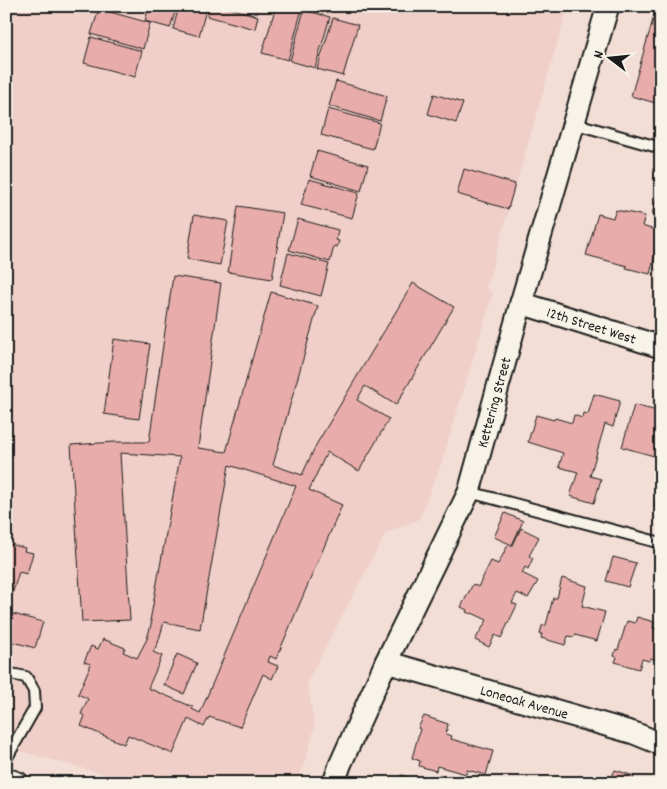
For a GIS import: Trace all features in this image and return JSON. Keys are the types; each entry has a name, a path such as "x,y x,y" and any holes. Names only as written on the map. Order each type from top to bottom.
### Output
{"street":[{"name":"Kettering Street","path":"334,783 340,765 386,662 469,492 521,303 608,6"},
{"name":"12th Street West","path":"521,303 661,346"},
{"name":"Loneoak Avenue","path":"386,662 634,733 661,744"},
{"path":"6,779 18,783"}],"lane":[{"path":"573,123 661,148"},
{"path":"469,492 661,543"},
{"path":"6,673 26,677 34,691 34,708 6,760"}],"shaded area":[{"path":"6,6 568,6 486,288 493,293 442,461 419,519 386,533 307,682 315,727 298,783 135,783 6,747"}],"building":[{"path":"149,6 177,6 170,28 145,21"},
{"path":"179,6 207,6 199,36 173,29"},
{"path":"209,6 223,6 258,16 255,29 207,16"},
{"path":"276,6 293,6 302,9 288,60 262,53"},
{"path":"99,9 150,23 143,49 91,34"},
{"path":"304,10 330,17 315,68 290,61"},
{"path":"654,16 661,18 661,97 659,104 631,96"},
{"path":"333,18 358,25 343,76 317,69"},
{"path":"91,37 142,51 135,77 84,63"},
{"path":"336,81 387,96 380,121 329,106"},
{"path":"434,94 463,103 456,123 428,114"},
{"path":"328,109 380,123 373,149 321,135"},
{"path":"317,151 368,165 361,191 310,176"},
{"path":"464,169 515,184 508,209 457,194"},
{"path":"309,179 359,193 352,218 301,205"},
{"path":"661,184 661,217 652,214"},
{"path":"238,206 283,213 272,279 228,272"},
{"path":"616,210 645,216 642,226 661,232 650,274 586,255 598,214 613,218"},
{"path":"194,215 228,221 220,265 187,259"},
{"path":"298,219 338,230 336,240 339,241 337,247 334,246 330,262 289,250"},
{"path":"288,253 329,264 321,296 280,285"},
{"path":"173,276 221,283 198,448 226,452 271,292 318,306 273,465 302,475 316,445 413,283 454,307 396,405 365,386 357,400 389,419 359,471 327,452 309,490 342,505 276,659 270,656 268,662 278,666 272,679 263,674 240,727 209,717 204,727 188,719 173,754 128,735 124,744 81,726 85,716 81,714 88,699 78,694 91,664 84,662 91,646 98,649 103,639 125,648 123,652 137,658 147,639 152,621 150,621 180,457 120,453 130,620 82,622 71,445 149,442","holes":["229,465 296,486 200,713 192,709 193,707 148,688 162,656 153,652 158,643 164,622 200,629"]},
{"path":"114,339 150,344 139,419 104,414"},
{"path":"594,394 620,401 613,427 605,424 590,476 601,479 594,503 570,496 578,472 559,467 563,453 528,442 536,415 572,423 574,415 582,418 583,413 588,414"},
{"path":"634,405 661,412 661,458 622,447"},
{"path":"661,481 661,508 654,506"},
{"path":"505,513 523,521 512,545 494,537"},
{"path":"521,528 539,537 529,556 533,558 528,569 525,567 522,573 538,581 528,598 517,593 512,603 517,605 501,638 495,635 489,647 475,640 487,620 466,612 467,610 461,607 473,584 478,587 491,561 498,564 508,545 512,547"},
{"path":"6,543 25,548 24,551 33,553 27,574 19,572 11,598 6,597"},
{"path":"613,557 636,563 628,587 606,581"},
{"path":"562,578 587,586 582,606 605,612 597,641 575,635 574,637 568,636 565,645 541,638 542,626 546,625 553,598 557,598"},
{"path":"6,612 43,622 35,648 6,640"},
{"path":"637,617 654,622 653,628 661,630 661,661 650,658 649,661 642,659 639,669 615,662 617,657 614,656 616,649 618,650 627,621 635,623"},
{"path":"177,654 197,663 184,694 164,685"},
{"path":"424,716 448,724 446,734 452,736 451,739 493,751 486,775 467,770 466,774 437,766 436,771 419,766 420,761 412,758 420,729 418,728"},
{"path":"615,770 634,776 632,783 609,783"},
{"path":"401,775 429,783 399,783"}]}
